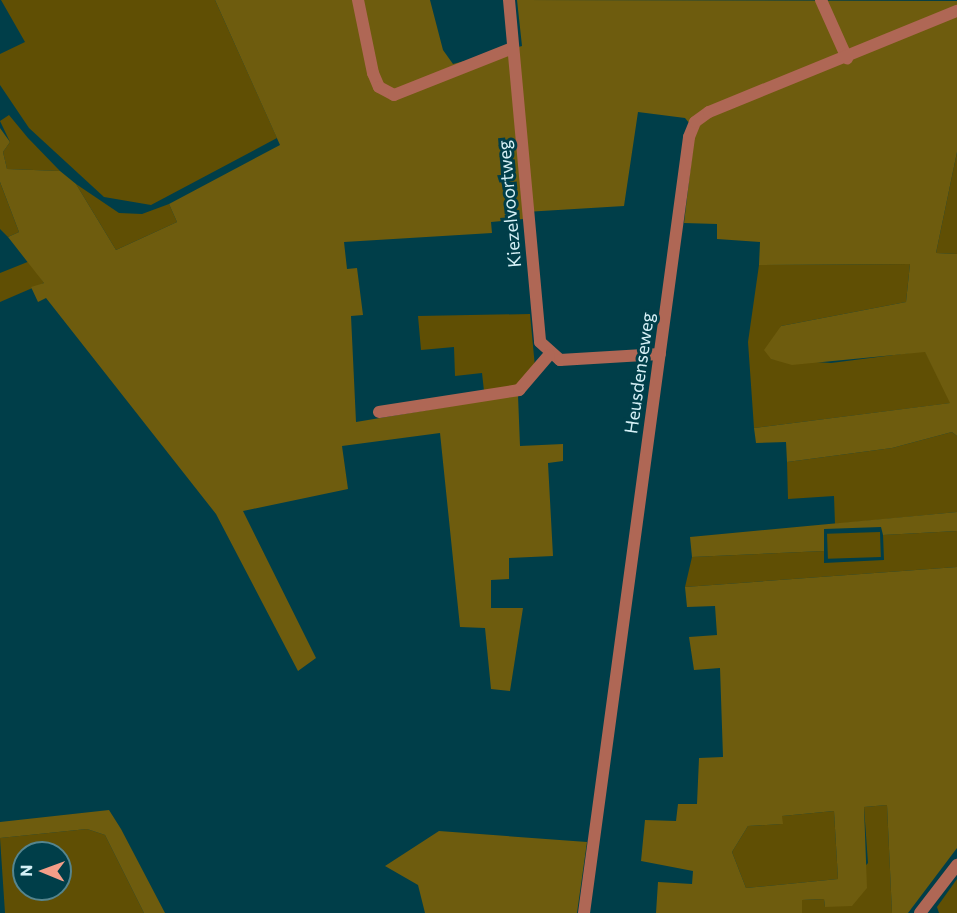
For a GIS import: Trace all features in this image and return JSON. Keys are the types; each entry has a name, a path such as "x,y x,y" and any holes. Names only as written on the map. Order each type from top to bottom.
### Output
{"street":[{"path":"358,0 373,73 379,87 394,95 513,48"},
{"name":"Kiezelvoortweg","path":"509,0 540,342 549,355"},
{"path":"821,0 847,58"},
{"name":"Heusdenseweg","path":"584,913 660,354 696,122 957,11"},
{"path":"379,412 519,390 549,355 560,360 660,354"},
{"path":"920,913 957,865"}],"shaded area":[{"path":"1,0 215,0 277,138 151,205 104,197 29,128 0,85 0,54 25,42"},
{"path":"215,0 430,0 443,50 453,64 522,46 517,0 957,1 957,152 936,253 957,254 957,436 952,432 892,448 787,462 786,442 756,443 754,428 950,403 925,352 792,365 771,359 764,350 781,326 906,302 910,264 759,265 760,242 717,239 717,224 684,223 695,130 685,118 638,112 624,206 525,212 523,219 491,222 492,233 344,242 347,269 357,268 363,315 351,316 356,422 518,395 520,446 563,444 563,461 548,463 553,556 509,558 509,579 491,580 491,608 523,608 510,691 491,689 485,628 460,627 440,433 342,446 348,489 243,511 316,658 298,671 216,514 46,298 38,302 31,287 44,283 8,237 19,232 0,182 0,128 10,142 3,152 7,169 60,171 76,184 116,250 177,222 169,204 280,145"},
{"path":"9,115 60,171 7,169 3,152 10,142 0,121"},
{"path":"957,152 957,254 936,253"},
{"path":"0,182 19,232 8,237 0,229"},
{"path":"76,184 119,213 142,214 169,204 177,222 116,250"},
{"path":"30,261 44,283 0,302 0,273"},
{"path":"910,264 906,302 781,326 771,359 831,363 925,351 951,403 754,428 748,342 759,265"},
{"path":"530,314 535,367 519,387 484,391 482,373 455,376 454,347 421,350 418,316"},
{"path":"952,432 957,436 957,512 835,524 834,496 788,499 787,462 892,448"},
{"path":"957,512 957,531 883,535 881,527 824,529 824,551 692,557 690,537"},
{"path":"957,531 957,567 685,587 692,557 824,551 824,563 884,560 883,535"},
{"path":"880,532 881,557 828,559 827,534"},
{"path":"957,567 957,848 908,913 892,913 887,805 864,807 867,888 852,906 825,907 824,899 802,900 802,913 656,913 658,882 692,884 693,871 641,861 645,820 676,821 678,804 697,804 699,758 723,757 720,668 694,670 689,637 717,635 715,606 687,607 685,587","holes":["834,811 838,879 746,888 732,852 748,826 783,824 782,816"]},
{"path":"887,805 892,913 802,913 802,900 824,899 825,907 868,863 864,807"},
{"path":"109,810 165,913 144,913 105,835 87,829 0,838 0,822"},
{"path":"834,811 838,879 746,888 732,852 748,826 782,824 782,816"},
{"path":"87,829 105,835 144,913 5,913 0,838"},
{"path":"439,831 587,842 577,913 425,913 418,885 385,866"},
{"path":"957,879 957,913 939,913 937,907"}]}
